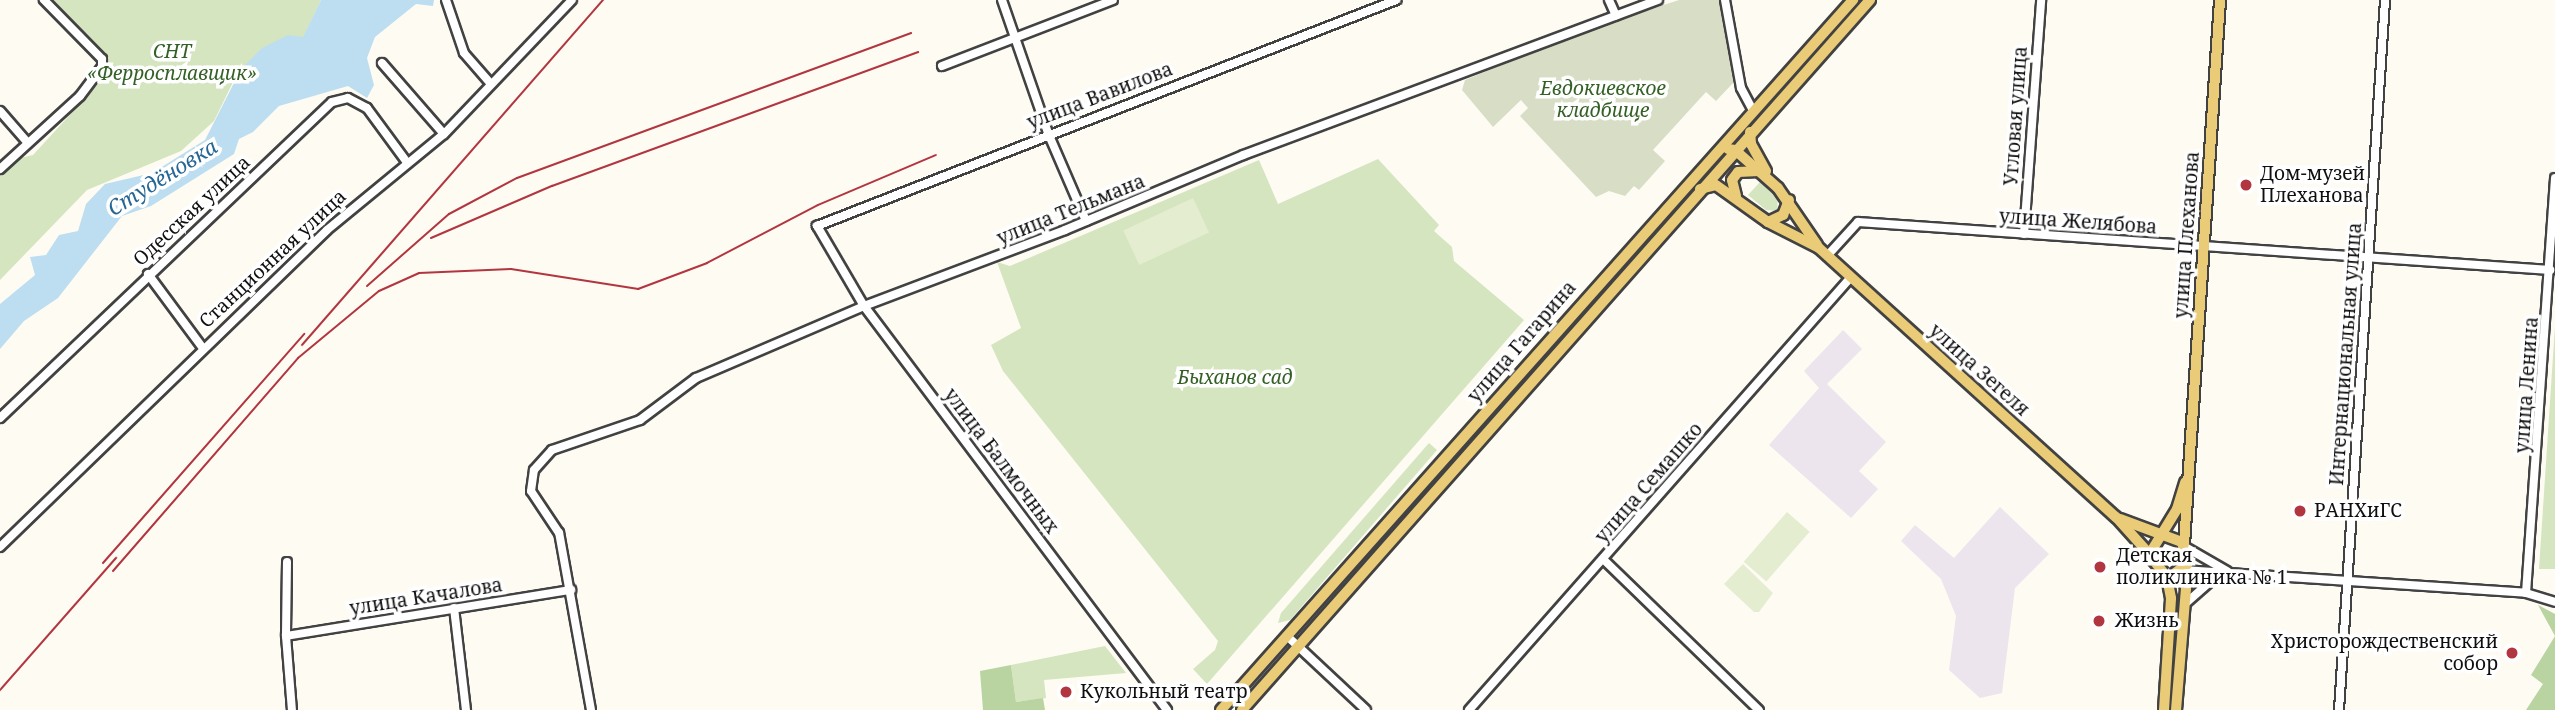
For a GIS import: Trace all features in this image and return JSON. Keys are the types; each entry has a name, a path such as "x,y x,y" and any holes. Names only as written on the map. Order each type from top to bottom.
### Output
{"main road":[{"name":"улица Гагарина","path":"1221,710 1713,153 1853,0"},
{"name":"улица Гагарина","path":"1242,710 1735,149 1870,0"},
{"name":"улица Плеханова","path":"2185,546 2189,524 2189,471 2220,0"},
{"path":"1753,111 1750,133 1757,158 1777,188"},
{"path":"1713,153 1735,149 1789,200 1823,252"},
{"path":"1737,199 1731,190 1738,172 1759,171"},
{"path":"1700,189 1716,186 1768,222 1823,252"},
{"path":"1768,222 1783,215 1789,200"},
{"name":"улица Зегеля","path":"1823,252 2116,517 2153,558"},
{"name":"улица Плеханова","path":"2161,534 2177,509 2189,471"},
{"path":"1415,490 1415,502 1426,501"},
{"name":"улица Зегеля","path":"2116,517 2161,534"},
{"path":"2161,534 2153,546 2153,558 2162,571 2171,598 2164,710"},
{"path":"2140,545 2161,534 2171,535 2185,546 2182,570 2185,606 2176,710"},
{"path":"2162,571 2182,570"}],"street":[{"path":"0,169 27,142 42,134 95,81 102,59 44,0"},
{"path":"446,0 464,52 490,83"},
{"name":"Станционная улица","path":"0,547 202,346 406,161 444,134 572,0"},
{"path":"1002,0 1013,39 1048,133 1086,221"},
{"path":"942,66 1113,0"},
{"name":"улица Вавилова","path":"817,226 1048,133 1396,0"},
{"path":"1609,0 1616,16"},
{"name":"улица Тельмана","path":"571,590 559,533 531,491 534,470 552,450 639,420 696,378 864,306 1086,221 1243,155 1658,0"},
{"path":"1726,0 1741,88 1753,111"},
{"name":"Угловая улица","path":"2024,234 2041,0"},
{"name":"Интернациональная улица","path":"2339,710 2385,0"},
{"path":"382,63 444,134"},
{"name":"Одесская улица","path":"0,418 148,274 339,98 366,108 406,161"},
{"path":"0,111 27,142"},
{"name":"улица Ленина","path":"2526,593 2555,178"},
{"name":"улица Желябова","path":"1823,252 1858,222 2550,270"},
{"name":"улица Балмочных","path":"817,226 864,306 1167,710"},
{"path":"148,274 202,346"},
{"name":"улица Семашко","path":"1469,710 1851,277"},
{"path":"2185,546 2223,572"},
{"path":"1603,559 1759,710"},
{"path":"288,562 286,636 292,710"},
{"path":"2182,570 2526,593 2555,603"},
{"path":"2185,606 2223,572"},
{"path":"571,590 591,710"},
{"name":"улица Качалова","path":"286,636 571,590"},
{"path":"454,608 466,710"},
{"path":"1287,635 1366,710"}],"shaded area":[{"path":"1843,330 1862,349 1827,384 1886,442 1859,471 1878,489 1851,518 1769,445 1819,388 1804,371"},
{"path":"2000,507 2049,554 2015,588 2002,693 1980,698 1949,670 1956,616 1941,579 1901,541 1915,525 1954,558"}],"green space":[{"name":"СНТ «Ферросплавщик»","path":"53,0 321,0 303,38 235,78 214,121 181,151 87,190 0,280 0,173 16,159 33,155 100,82 109,58"},
{"name":"Евдокиевское кладбище","path":"1679,0 1724,0 1734,82 1716,101 1706,92 1653,150 1665,161 1639,190 1634,186 1625,196 1609,191 1596,197 1520,116 1528,108 1521,100 1493,127 1462,90 1465,80 1589,29"},
{"name":"Быханов сад","path":"1378,159 1439,225 1434,231 1452,247 1454,261 1524,320 1207,684 1193,669 1215,650 1218,641 1003,371 991,345 1021,328 997,262 1010,266 1259,160 1278,204"},
{"path":"1760,182 1778,197 1777,211 1766,210 1748,195"},
{"path":"1193,198 1209,232 1139,265 1123,231"},
{"path":"2555,326 2555,569 2539,569"},
{"path":"1429,443 1437,450 1290,620 1278,623 1281,613"},
{"path":"1787,512 1810,532 1766,581 1744,562"},
{"path":"1743,564 1773,593 1759,612 1754,612 1724,584"},
{"path":"2538,605 2555,614 2555,636"},
{"path":"2555,636 2555,710 2526,710 2543,684 2531,675"},
{"path":"1105,646 1126,673 1044,680 1046,698 1016,702 1011,665"},
{"path":"1011,665 1016,702 1043,698 1045,710 983,710 980,671"}],"water":[{"name":"Студёновка","path":"321,0 434,0 433,6 416,4 375,37 367,58 374,85 367,98 348,86 279,106 253,132 239,139 234,154 151,206 122,216 58,298 24,321 0,349 0,304 35,275 30,257 46,255 59,235 78,231 86,204 105,184 152,173 205,140 241,69 262,48 288,35 303,37"}],"railway":[{"path":"302,345 603,0"},
{"path":"367,286 449,214 517,178 911,33"},
{"path":"431,238 552,186 918,52"},
{"path":"113,571 298,358 379,291 419,273 511,269 638,289 707,263 818,205 936,155"},
{"path":"103,563 304,334"},
{"path":"0,690 116,558"}],"place":[{"name":"Дом-музей Плеханова","path":"2246,185"},
{"name":"РАНХиГС","path":"2300,511"},
{"name":"Детская поликлиника № 1","path":"2100,567"},
{"name":"Жизнь","path":"2099,621"},
{"name":"Христорождественский собор","path":"2512,653"},
{"name":"Кукольный театр","path":"1066,692"}]}
